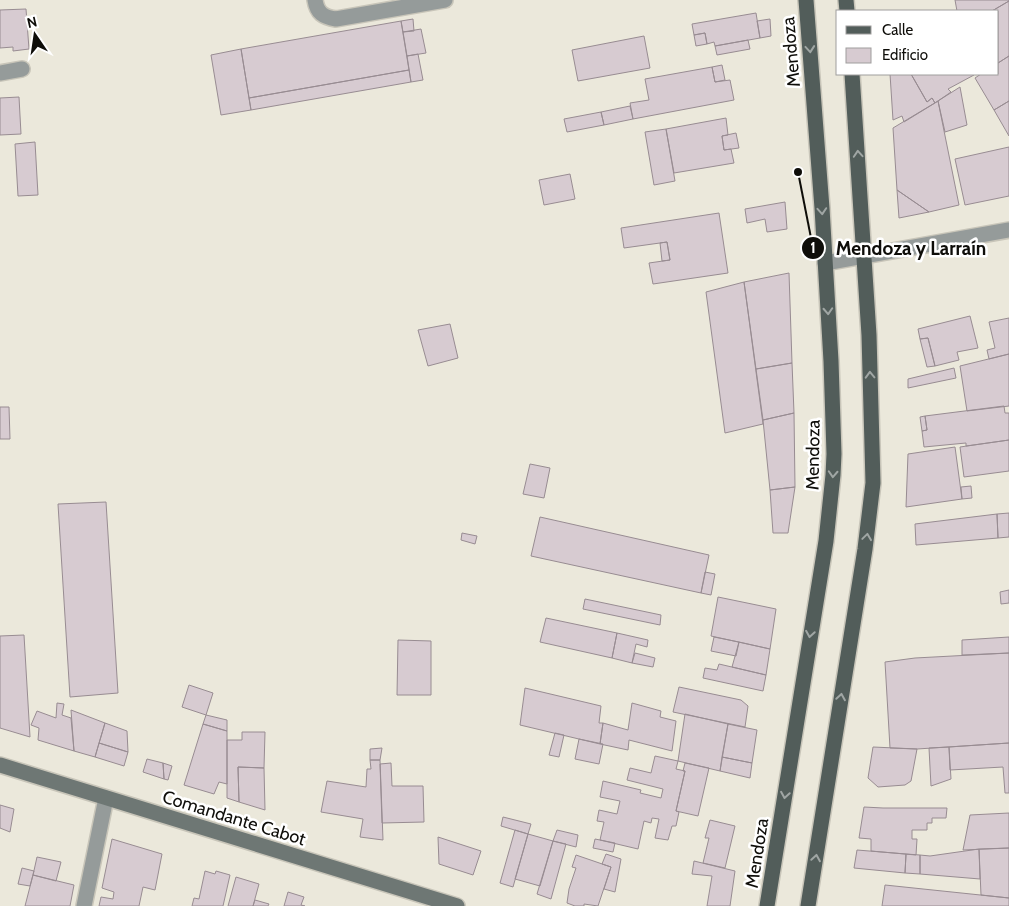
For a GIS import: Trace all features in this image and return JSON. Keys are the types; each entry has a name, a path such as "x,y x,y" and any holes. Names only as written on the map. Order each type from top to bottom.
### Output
{"main road":[{"name":"Mendoza","path":"768,906 832,492 834,454 825,263 806,0"},
{"path":"808,906 866,549 872,500 873,440 870,335 852,75"},
{"name":"Comandante Cabot","path":"0,765 457,906"}],"street":[{"path":"315,0 318,12 336,19 445,0"},
{"path":"0,72 22,69"},
{"path":"825,263 1009,230"},
{"path":"84,906 106,798"}],"building":[{"path":"955,0 1009,0 994,10 957,10"},
{"path":"1009,1 1009,56 999,62 999,10 994,10"},
{"path":"26,9 29,49 13,51 13,47 0,48 0,10"},
{"path":"756,13 760,38 715,46 714,42 707,44 705,33 694,35 692,24"},
{"path":"413,19 414,31 403,32 401,21"},
{"path":"770,19 771,36 760,38 757,21"},
{"path":"401,21 409,70 249,98 241,49"},
{"path":"421,29 426,53 407,56 403,32"},
{"path":"705,33 707,44 696,46 694,35"},
{"path":"644,36 650,68 578,81 572,50"},
{"path":"748,40 750,49 717,55 715,46"},
{"path":"241,49 251,110 221,115 211,55"},
{"path":"418,54 423,80 411,82 407,56"},
{"path":"1009,56 1009,101 994,110 975,78 980,75 999,75 999,62"},
{"path":"722,65 725,80 715,82 712,67"},
{"path":"712,67 715,82 730,80 734,100 633,119 630,103 649,100 645,79"},
{"path":"409,70 411,82 251,110 249,98"},
{"path":"890,75 912,75 927,102 932,98 935,103 904,122 902,116 893,120"},
{"path":"912,75 974,75 948,89 951,92 935,103 932,98 927,102"},
{"path":"960,87 967,125 945,132 938,101"},
{"path":"19,97 21,134 0,135 0,98"},
{"path":"938,101 959,205 929,212 897,190 893,128"},
{"path":"1009,101 1009,136 994,110"},
{"path":"630,106 633,119 604,125 601,112"},
{"path":"601,112 604,125 567,132 564,119"},
{"path":"726,118 728,135 722,136 724,150 731,149 734,163 674,173 666,129"},
{"path":"666,129 675,181 654,185 645,132"},
{"path":"736,133 739,148 724,150 722,136"},
{"path":"35,142 38,195 18,196 15,144"},
{"path":"1009,147 1009,196 965,205 955,159"},
{"path":"570,174 575,199 544,205 539,180"},
{"path":"897,190 929,212 899,218"},
{"path":"785,202 787,229 767,232 765,219 747,223 745,209"},
{"path":"719,213 728,273 653,284 649,263 670,260 667,242 624,248 621,228"},
{"path":"667,242 670,260 662,261 660,243"},
{"path":"789,273 792,363 756,369 744,282"},
{"path":"744,282 763,424 725,433 706,292"},
{"path":"970,316 978,348 957,352 959,360 935,366 928,338 920,339 918,329"},
{"path":"1009,318 1009,354 989,359 987,350 995,348 989,322"},
{"path":"450,324 458,358 428,366 418,330"},
{"path":"928,338 935,366 927,367 920,339"},
{"path":"1009,354 1009,406 967,411 960,366"},
{"path":"792,363 794,413 763,420 756,369"},
{"path":"954,368 956,378 908,388 908,379"},
{"path":"1004,406 1005,413 1009,413 1009,440 966,446 966,443 924,447 922,431 927,430 925,416"},
{"path":"0,407 9,407 10,439 0,439"},
{"path":"794,413 795,487 770,490 763,420"},
{"path":"925,416 927,430 922,431 920,417"},
{"path":"1009,440 1009,471 964,477 960,447"},
{"path":"955,447 962,499 906,507 908,454"},
{"path":"530,464 550,468 544,498 523,494"},
{"path":"971,486 972,498 962,499 961,487"},
{"path":"795,487 788,533 773,533 770,490"},
{"path":"106,502 118,693 70,697 58,504"},
{"path":"1009,513 1009,537 998,538 997,514"},
{"path":"997,514 998,538 916,545 915,524"},
{"path":"540,517 709,555 701,593 531,556"},
{"path":"462,533 477,536 475,544 461,540"},
{"path":"705,572 715,574 711,595 701,593"},
{"path":"1009,590 1009,603 1001,604 1000,592"},
{"path":"718,597 776,609 770,649 711,636"},
{"path":"585,599 661,615 660,625 583,609"},
{"path":"546,618 617,633 612,658 540,642"},
{"path":"617,633 648,640 647,647 636,644 632,663 612,658"},
{"path":"24,635 30,737 0,728 0,636"},
{"path":"714,637 739,642 736,656 711,651"},
{"path":"1009,637 1009,653 962,655 962,640"},
{"path":"398,640 431,641 431,695 397,695"},
{"path":"739,642 770,649 766,675 732,667"},
{"path":"635,653 655,658 653,667 632,663"},
{"path":"1009,653 1009,743 917,749 890,748 885,662 915,658"},
{"path":"719,664 766,675 763,691 703,678 705,668 717,670"},
{"path":"189,685 213,693 206,715 182,707"},
{"path":"679,687 741,700 748,706 745,727 673,712"},
{"path":"525,688 601,706 599,723 603,723 600,744 520,725"},
{"path":"57,703 64,704 62,715 71,718 74,751 38,740 39,728 31,725 37,711 56,718"},
{"path":"632,703 661,711 660,717 676,721 672,751 629,740 628,750 600,744 603,723 628,730"},
{"path":"71,710 105,723 95,757 74,751"},
{"path":"685,714 728,724 720,771 678,761"},
{"path":"206,715 227,720 227,731 203,724"},
{"path":"105,723 127,731 128,752 99,743"},
{"path":"203,724 227,731 227,784 219,782 214,794 184,785"},
{"path":"728,724 757,730 752,763 722,757"},
{"path":"242,732 265,732 264,768 238,767 239,802 227,798 227,740 242,740"},
{"path":"555,733 564,735 559,757 549,755"},
{"path":"579,739 603,744 599,764 575,759"},
{"path":"99,743 128,752 124,766 95,757"},
{"path":"1009,743 1009,793 1005,793 1003,767 950,770 949,747"},
{"path":"873,747 917,749 911,781 905,785 878,787 868,778"},
{"path":"949,747 951,779 931,786 929,748"},
{"path":"382,748 380,760 370,760 370,749"},
{"path":"655,756 678,761 676,769 685,771 676,811 679,812 676,826 672,826 668,840 655,838 659,819 652,818 651,823 644,821 638,849 600,840 604,822 597,821 599,810 617,814 620,801 600,797 603,781 641,790 640,793 661,798 663,789 627,780 630,768 651,773"},
{"path":"722,757 752,763 750,778 720,771"},
{"path":"147,759 163,763 164,779 143,772"},
{"path":"370,760 380,760 383,840 360,837 363,819 321,812 327,781 366,787 367,769 371,769"},
{"path":"163,763 172,766 168,780 164,779"},
{"path":"391,763 392,786 423,786 424,822 382,823 380,764"},
{"path":"685,763 709,768 698,816 676,811"},
{"path":"238,767 264,768 265,810 239,802"},
{"path":"0,805 14,809 10,832 0,828"},
{"path":"864,807 947,808 946,818 932,818 932,823 927,823 927,830 912,830 912,839 917,839 916,855 871,851 871,839 859,838"},
{"path":"1009,813 1009,848 963,850 970,815"},
{"path":"503,817 531,824 528,834 501,826"},
{"path":"710,820 735,826 725,868 703,863 709,838 705,838"},
{"path":"515,830 528,834 513,887 500,883"},
{"path":"557,830 578,835 576,847 553,841"},
{"path":"528,834 553,841 540,886 515,879"},
{"path":"438,837 481,851 473,875 439,864"},
{"path":"112,839 162,854 155,890 143,887 139,906 99,906 101,897 113,899 114,892 102,888"},
{"path":"595,839 615,843 613,852 593,848"},
{"path":"553,841 566,844 551,899 537,894"},
{"path":"1009,848 1009,898 981,895 979,849"},
{"path":"979,849 980,879 920,874 920,855 930,856"},
{"path":"857,850 906,854 905,873 854,868"},
{"path":"606,854 621,859 615,892 604,889 611,867 602,864"},
{"path":"906,854 920,855 920,874 905,873"},
{"path":"576,855 611,867 598,906 584,904 584,906 575,906 567,903 569,889 576,868 572,867"},
{"path":"37,857 61,862 56,881 33,875"},
{"path":"694,861 735,871 730,906 707,906 712,876 692,874"},
{"path":"22,868 34,871 30,886 18,884"},
{"path":"205,871 215,874 216,871 230,875 223,906 192,906 194,898 199,899"},
{"path":"33,875 74,885 70,906 25,906"},
{"path":"236,877 259,884 253,906 228,906"},
{"path":"885,885 1009,898 1009,906 882,906"},
{"path":"288,892 304,897 301,905 305,906 284,906"},
{"path":"255,900 269,904 268,906 253,906"}],"place":[{"name":"Mendoza y Larraín","path":"798,172"}]}
